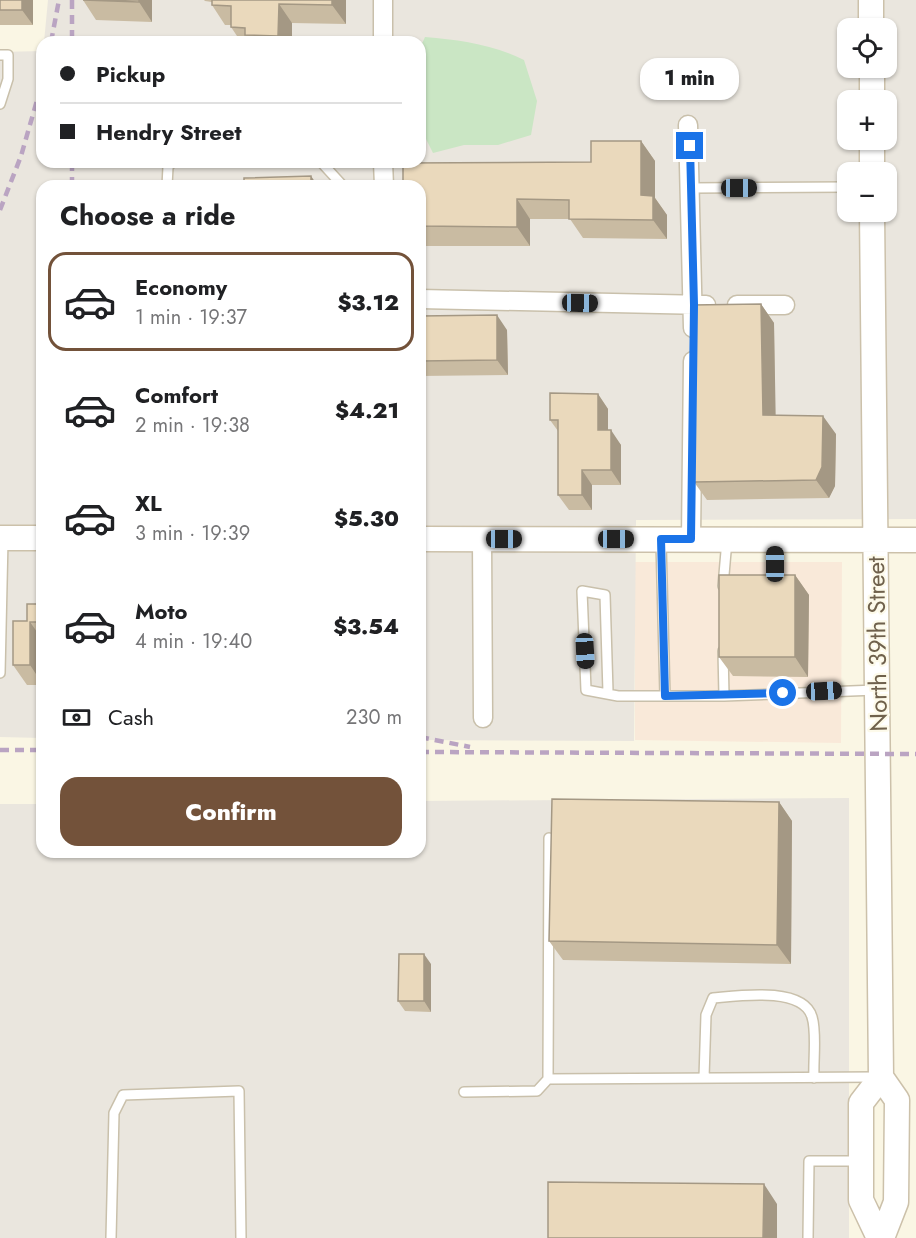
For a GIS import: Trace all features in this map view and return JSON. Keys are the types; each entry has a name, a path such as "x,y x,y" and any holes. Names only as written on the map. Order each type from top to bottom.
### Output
{"main road":[{"path":"871,0 871,18"},
{"name":"North 39th Street","path":"872,222 881,1077"},
{"path":"2,538 36,538"},
{"path":"426,539 916,540"},
{"path":"881,1077 897,1100 896,1202 880,1238 861,1200 861,1103 881,1077"}],"street":[{"path":"383,0 383,36"},
{"path":"688,125 692,188 694,305 691,539"},
{"path":"426,299 785,305"},
{"path":"482,539 483,718"}],"lane":[{"path":"0,55 8,55 8,79 0,104"},
{"path":"326,168 338,180"},
{"path":"692,188 837,187"},
{"path":"0,674 2,538"},
{"path":"661,539 665,696"},
{"path":"723,594 727,540"},
{"path":"764,582 775,582 775,540"},
{"path":"723,582 733,582"},
{"path":"608,692 605,595 582,591 586,690 608,692 618,696 724,696 878,690"},
{"path":"723,639 724,696"},
{"path":"464,1092 537,1091 548,1079 549,838"},
{"path":"704,1078 706,1015 713,998 763,993 800,1001 812,1016 814,1078"},
{"path":"548,1079 881,1077"},
{"path":"111,1238 114,1113 123,1095 239,1091 241,1238"},
{"path":"808,1238 809,1161 861,1161"}],"shaded area":[{"path":"48,0 916,0 916,519 636,520 634,741 426,740 426,180 36,180 36,738 0,737 0,52 36,51 36,168 426,168 426,36 45,36"},
{"path":"635,562 842,562 841,743 635,740"},
{"path":"849,798 849,1238 0,1238 0,804 36,804 36,858 426,858 426,801"}],"green space":[{"path":"426,37 475,44 500,50 524,60 537,101 531,135 498,145 464,145 433,153 426,139"}],"building":[{"path":"0,0 22,0 22,10 0,10"},
{"path":"83,0 139,0 139,2"},
{"path":"212,0 332,0 332,5 279,4 278,36 245,35 245,28 231,27 231,6 212,5"},
{"path":"591,141 641,141 641,195 653,196 653,220 569,219 569,200 517,199 517,227 426,226 426,180 403,180 403,168 426,168 426,163 591,162"},
{"path":"311,176 311,180 244,180 244,178"},
{"path":"761,304 763,415 823,416 822,467 816,480 694,482 692,305"},
{"path":"497,315 497,360 426,361 426,316"},
{"path":"550,393 598,394 598,430 611,430 611,470 582,470 582,495 558,495 558,420 550,420"},
{"path":"719,575 795,575 795,657 719,657"},
{"path":"27,604 36,604 36,622 30,622 30,665 13,665 13,621 27,621"},
{"path":"552,799 779,802 777,945 549,941"},
{"path":"399,954 424,954 424,1001 398,1001"},
{"path":"548,1182 764,1184 763,1238 548,1238"}],"railway":[{"path":"52,36 59,0"},
{"path":"72,0 72,36"},
{"path":"0,210 21,156 36,104"},
{"path":"72,168 72,180"},
{"path":"426,738 470,747"},
{"path":"0,750 36,750"},
{"path":"426,752 916,754"}],"route":[{"path":"690,146 694,305 691,539 661,539 665,696 783,693"}]}
